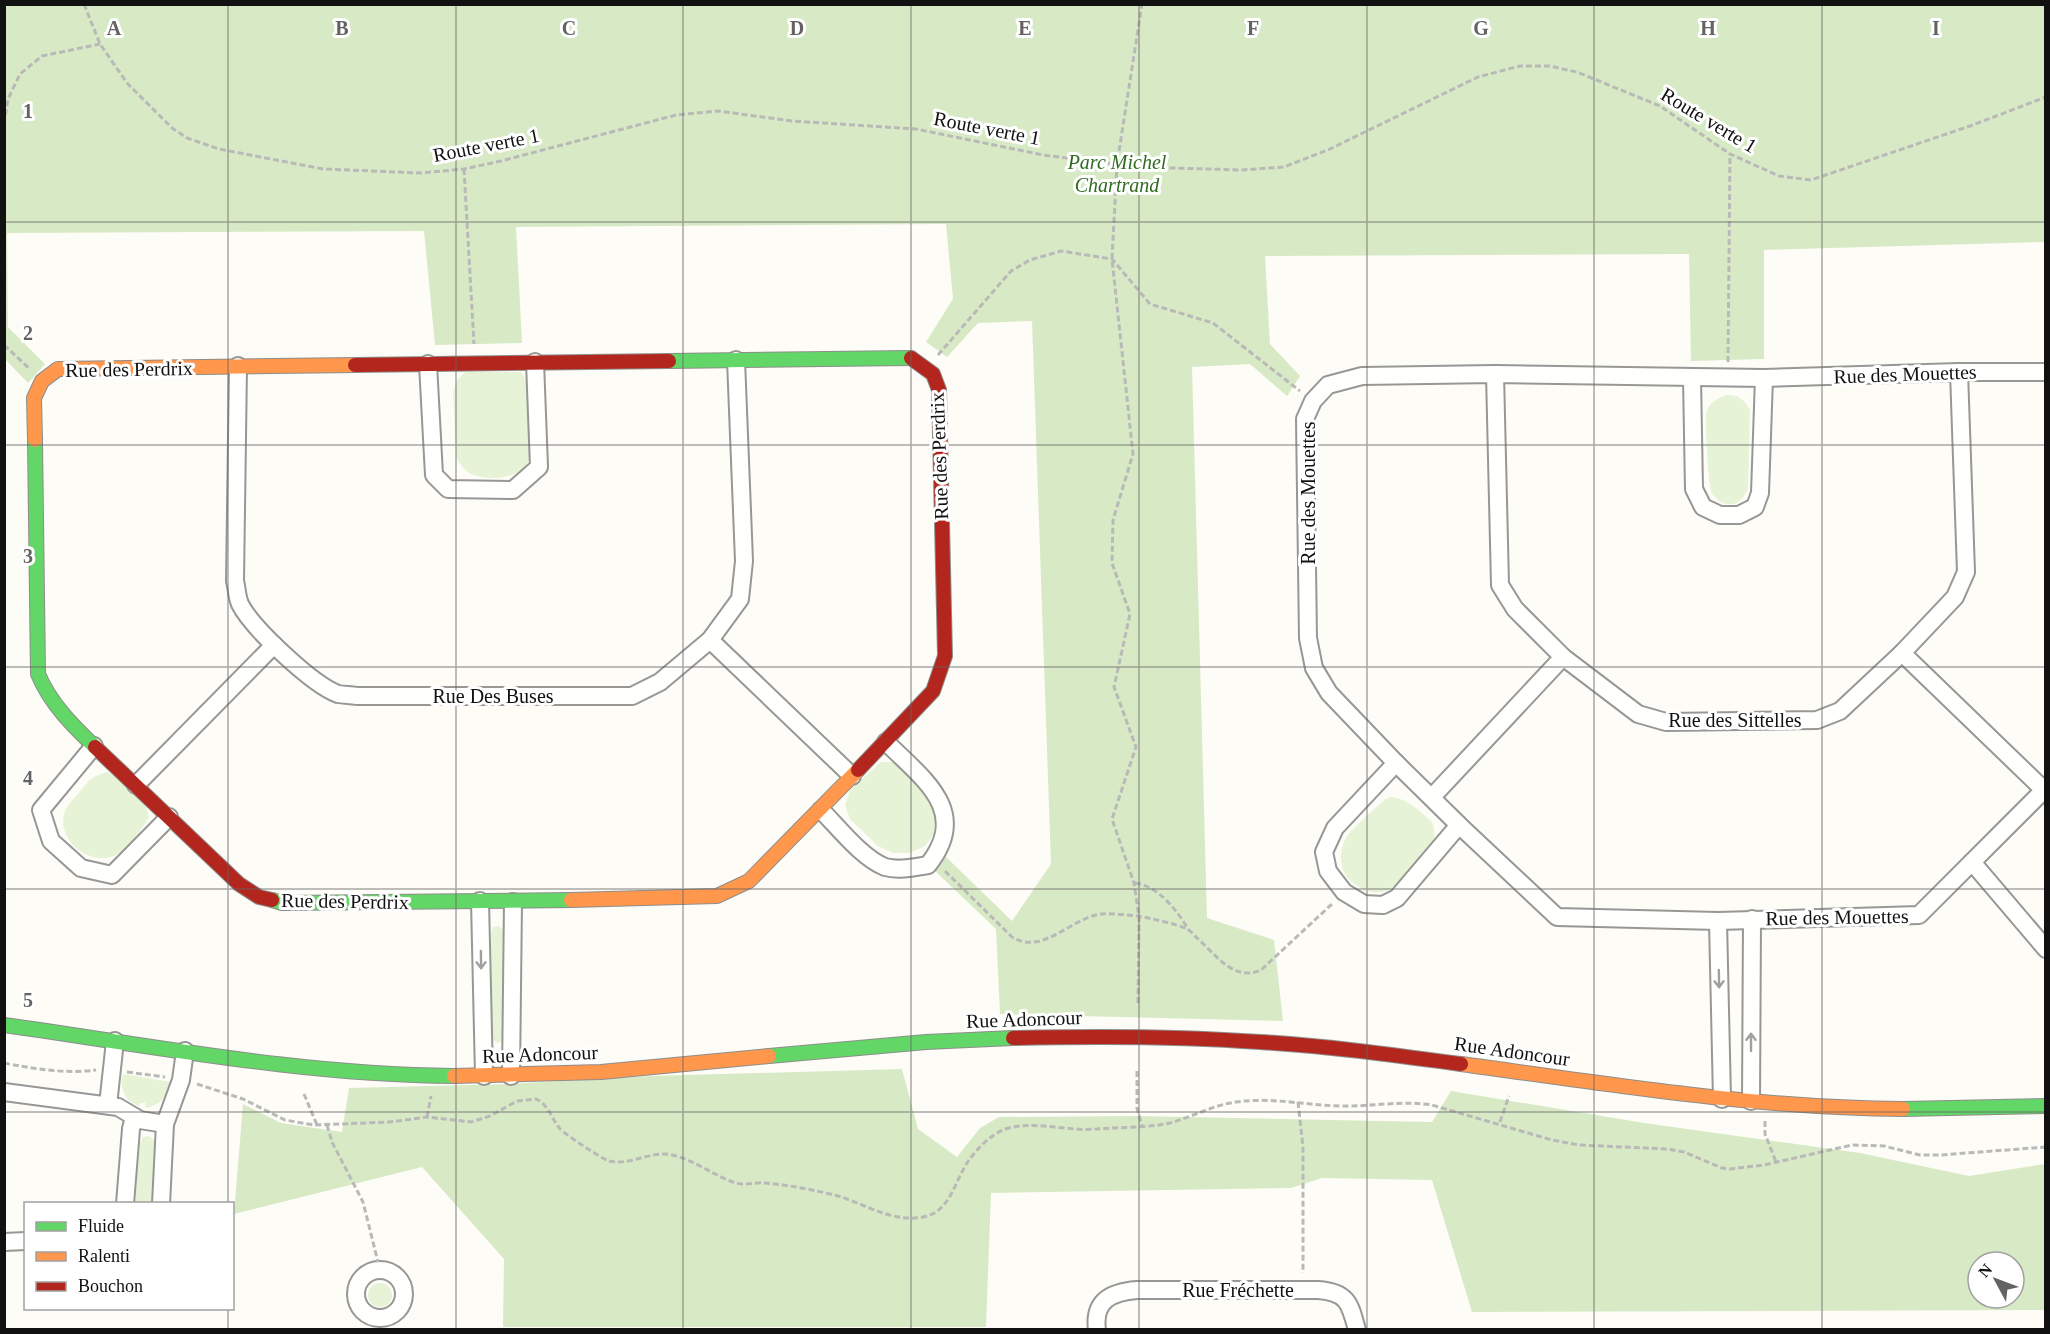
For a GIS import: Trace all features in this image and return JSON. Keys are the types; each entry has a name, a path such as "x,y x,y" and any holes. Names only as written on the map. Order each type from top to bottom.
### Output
{"street":[{"name":"Rue des Perdrix","path":"911,358 933,374 939,390 945,656 933,691 821,810 749,881 717,896 513,902 282,903 259,897 238,884 94,746 49,700 40,683 38,674 34,398 42,381 58,369 475,363 911,358"},
{"name":"Rue Des Buses","path":"238,366 235,581 240,603 274,645 322,686 339,694 632,696 660,682 710,640 740,599 744,561 735,360"},
{"path":"428,364 434,475 448,489 513,490 539,467 535,363"},
{"name":"Rue des Mouettes","path":"2045,789 1918,915 1718,921 1557,917 1396,763 1329,693 1314,668 1308,638 1305,419 1313,401 1328,385 1362,376 1495,374 1728,379 1959,372 2046,372"},
{"name":"Rue des Sittelles","path":"1495,374 1500,585 1515,609 1563,657 1638,714 1666,722 1817,720 1840,711 1902,654 1955,597 1966,572 1959,372"},
{"path":"1692,378 1694,489 1703,507 1720,515 1739,514 1755,507 1760,493 1764,378"},
{"path":"710,640 852,776"},
{"path":"136,785 274,645"},
{"path":"1902,654 2045,789"},
{"path":"1432,797 1563,657"},
{"path":"821,810 867,857 886,867 907,869 928,865 938,852 945,836 946,816 935,792 886,742"},
{"path":"94,746 41,810 51,841 81,868 112,875 169,817"},
{"path":"1396,763 1335,828 1324,852 1328,871 1344,892 1364,904 1383,905 1397,898 1459,825"},
{"path":"1972,862 2046,949"},
{"path":"480,901 484,1076"},
{"path":"512,1076 513,902"},
{"name":"Rue des Mouettes","path":"1751,1101 1752,919"},
{"path":"1718,921 1722,1099"},
{"name":"Rue Adoncour","path":"4,1025 315,1069 484,1076 645,1069 887,1045 985,1038 1109,1036 1213,1039 1360,1050 1625,1088 1722,1099 1884,1109 2046,1106"},
{"path":"108,1105 116,1041"},
{"path":"161,1202 165,1124 181,1080 185,1051"},
{"path":"4,1092 108,1105 123,1108 134,1117 146,1122 165,1124"},
{"path":"125,1202 134,1117"},
{"path":"4,1242 24,1241"},
{"name":"Rue Fréchette","path":"1097,1329 1100,1306 1111,1295 1126,1291 1328,1290 1346,1299 1357,1329"}],"path":[{"name":"Route verte 1","path":"84,4 100,44 127,83 172,128 187,138 219,149 323,169 421,173 464,169 676,116 718,111 792,121 916,129 1043,155 1117,164 1242,170 1284,167 1330,149 1478,77 1520,66 1549,66 1577,72 1660,106 1730,154 1779,176 1811,180 1970,126 2046,97"},
{"path":"1138,1003 1139,916 1134,883 1112,819 1136,747 1114,687 1130,615 1112,562 1113,520 1133,454 1112,259 1117,164 1142,4"},
{"path":"4,124 8,99 20,74 42,56 100,44"},
{"path":"1728,379 1730,154"},
{"path":"464,169 475,363"},
{"path":"927,368 1011,271 1030,260 1061,251 1112,259 1150,304 1213,323 1313,401"},
{"path":"4,345 42,381"},
{"path":"933,859 1012,937 1029,944 1101,914 1139,916 1188,929"},
{"path":"1134,883 1141,884 1158,894 1180,916 1188,929 1226,965 1247,975 1261,970 1344,892"},
{"path":"4,1064 43,1071 79,1072 101,1069"},
{"path":"124,1071 171,1078"},
{"path":"1137,1071 1137,1108 1142,1126"},
{"path":"192,1082 243,1100 285,1120 317,1125 390,1122 427,1117 471,1122 490,1116 517,1101 536,1099 546,1107 564,1133 610,1161 628,1161 657,1154 674,1155 736,1183 771,1184 836,1196 898,1218 923,1217 937,1213 949,1199 967,1163 977,1150 990,1138 1007,1128 1027,1126 1092,1130 1169,1123 1233,1102 1268,1100 1338,1106 1417,1103 1447,1108 1552,1140 1579,1145 1668,1149 1684,1152 1722,1168 1740,1168 1776,1162 1852,1145 1884,1146 1920,1155 2046,1147"},
{"path":"427,1117 432,1092"},
{"path":"304,1094 317,1125"},
{"path":"1500,1123 1509,1096"},
{"path":"1298,1102 1303,1147 1302,1269 1304,1278"},
{"path":"1765,1118 1765,1134 1776,1162"},
{"path":"327,1125 332,1142 363,1202 378,1262"}],"green space":[{"name":"Parc Michel Chartrand","path":"4,5 2045,5 2045,242 1764,250 1764,359 1691,361 1689,254 1265,256 1270,344 1300,376 1287,396 1250,364 1192,367 1207,918 1274,940 1283,1021 1000,1014 996,929 933,869 945,856 1012,921 1051,864 1032,321 978,323 947,357 926,342 953,299 946,224 516,227 522,343 435,345 424,231 7,233 8,327 45,364 28,383 5,359"},
{"path":"465,372 521,372 530,386 530,459 515,474 495,478 477,476 467,472 456,457 453,392 457,380"},
{"path":"1726,395 1741,398 1750,410 1748,489 1745,495 1734,504 1720,502 1712,493 1706,441 1707,409 1714,401"},
{"path":"881,762 896,762 932,794 939,812 936,831 925,846 909,853 893,853 878,846 850,819 845,805 850,790"},
{"path":"108,772 143,798 149,817 124,849 109,858 98,858 78,850 70,842 63,822 67,806 94,777"},
{"path":"1390,797 1408,803 1432,822 1434,841 1427,854 1396,885 1383,892 1371,892 1359,887 1348,878 1341,862 1341,851 1352,831"},
{"path":"499,926 504,931 504,1037 503,1041 497,1043 492,1038 491,934 493,927"},
{"path":"902,1069 918,1129 957,1157 980,1128 999,1117 1137,1116 1432,1122 1451,1091 1644,1123 1860,1153 1969,1176 2045,1164 2045,1310 1472,1312 1432,1180 1322,1178 1291,1188 991,1193 986,1327 503,1327 504,1259 422,1167 234,1214 243,1104 281,1123 342,1132 349,1088 508,1084 652,1076"},
{"path":"123,1074 171,1082 162,1100 145,1108 146,1103 140,1103 139,1106 134,1104 124,1094"},
{"path":"149,1136 155,1144 153,1202 135,1202 140,1143 143,1137"},
{"path":"375,1283 385,1283 392,1290 392,1300 385,1307 375,1307 368,1300 368,1290"}],"traffic: fast":[{"path":"669,361 911,358"},
{"path":"35,440 38,674 55,704 95,747"},
{"path":"272,900 282,903 571,900"},
{"path":"4,1025 284,1065 341,1071 454,1076"},
{"path":"769,1056 926,1042 1013,1038"},
{"path":"1903,1109 2046,1106"}],"traffic: slow":[{"path":"35,440 34,398 42,381 58,369 355,365"},
{"path":"571,900 717,896 749,881 858,770"},
{"path":"454,1076 601,1072 769,1056"},
{"path":"1461,1064 1736,1100 1847,1108 1903,1109"}],"traffic: jam":[{"path":"858,770 933,691 945,656 939,390 933,374 911,358"},
{"path":"355,365 669,361"},
{"path":"95,747 239,884 259,897 272,900"},
{"path":"1013,1038 1136,1037 1229,1040 1336,1048 1461,1064"}]}
